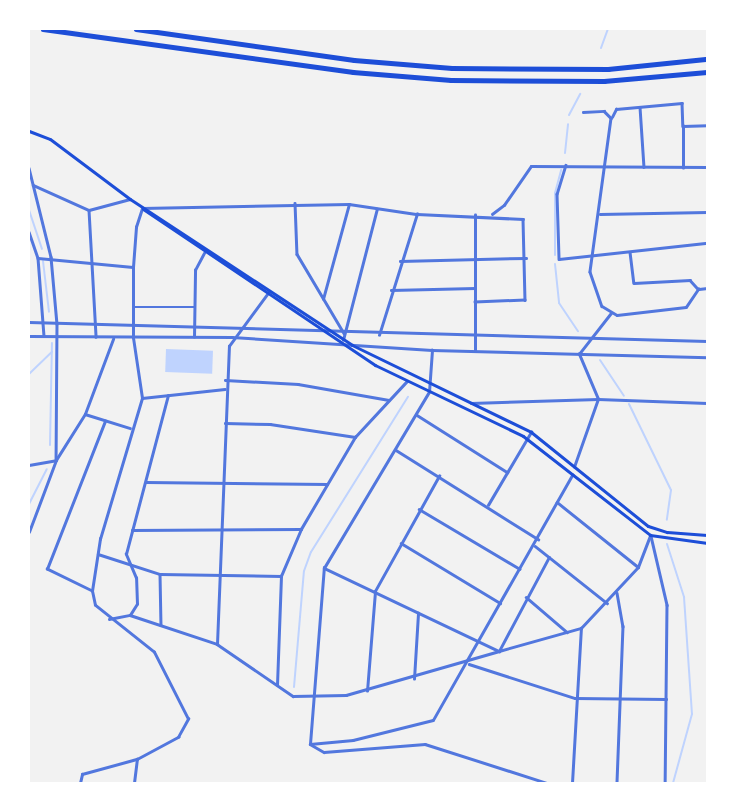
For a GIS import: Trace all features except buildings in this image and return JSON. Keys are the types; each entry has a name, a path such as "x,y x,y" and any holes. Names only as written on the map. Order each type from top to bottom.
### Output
{"highway":[{"path":"43,29 352,72 451,80 604,82 707,72"},
{"path":"136,29 354,60 452,68 608,69 707,59"}],"main road":[{"path":"29,131 50,139 204,253 268,293 342,344 407,381 527,439 650,535 707,543"},
{"path":"142,208 352,345 531,432 648,526 667,532 707,535"}],"street":[{"path":"611,313 591,284 607,164 611,118 616,109 682,103 683,168"},
{"path":"640,107 644,167"},
{"path":"583,112 604,111 611,118"},
{"path":"683,126 707,125"},
{"path":"490,214 504,205 531,166 607,164 644,167 707,167"},
{"path":"564,165 557,194 559,259 707,243"},
{"path":"29,168 51,257 58,336 56,460"},
{"path":"33,185 89,210 130,199"},
{"path":"295,203 298,254 344,333"},
{"path":"80,783 82,774 137,759 178,738 188,719 154,652 109,619 95,605 92,591 98,554 124,466 130,428 142,398 133,338 133,267 136,227 142,208 295,203 349,204 417,214 490,214 523,219 526,258 525,300 475,302"},
{"path":"323,299 349,204"},
{"path":"342,344 377,208"},
{"path":"89,210 96,338"},
{"path":"600,214 707,212"},
{"path":"379,335 390,290 417,214"},
{"path":"475,214 475,351"},
{"path":"29,232 38,258 44,336"},
{"path":"630,252 634,282 690,280 698,289"},
{"path":"194,337 195,270 204,253"},
{"path":"38,258 51,257 133,267"},
{"path":"400,261 526,258"},
{"path":"390,290 475,288"},
{"path":"579,354 611,313 686,307 698,289 707,288"},
{"path":"217,644 218,528 225,423 225,380 232,337 268,293"},
{"path":"133,308 194,307"},
{"path":"29,322 95,326 194,326 379,335 707,341"},
{"path":"44,329 51,323"},
{"path":"51,323 57,329"},
{"path":"44,329 51,336"},
{"path":"51,336 57,329"},
{"path":"29,336 96,338 232,337 432,350 707,357"},
{"path":"29,532 56,460 85,414 113,338"},
{"path":"310,744 324,568 429,392 432,385 432,350"},
{"path":"574,468 598,399 579,354"},
{"path":"225,380 298,384 388,400"},
{"path":"277,685 281,576 301,529 355,437 407,381"},
{"path":"142,398 225,389"},
{"path":"130,616 137,604 136,578 126,554 168,395"},
{"path":"470,403 598,399 707,403"},
{"path":"85,414 130,428"},
{"path":"417,415 507,472"},
{"path":"92,591 47,568 105,420"},
{"path":"225,423 270,424 355,437"},
{"path":"488,506 531,432"},
{"path":"396,450 538,539"},
{"path":"29,465 56,460"},
{"path":"310,744 353,740 434,720 535,546 572,475"},
{"path":"367,691 375,592 439,476"},
{"path":"146,482 222,480 327,484"},
{"path":"557,502 638,567"},
{"path":"420,508 520,569"},
{"path":"132,530 301,529"},
{"path":"109,619 130,616 217,644 293,696 367,691 467,664 499,651 581,628 617,593 638,567 650,535"},
{"path":"650,535 667,605 665,783"},
{"path":"401,543 500,604"},
{"path":"535,546 607,603"},
{"path":"98,554 160,574 281,576"},
{"path":"499,651 526,597 549,557"},
{"path":"324,568 499,651"},
{"path":"160,574 161,626"},
{"path":"617,593 623,626 617,783"},
{"path":"526,597 566,632"},
{"path":"414,679 418,612"},
{"path":"572,783 575,698 581,628"},
{"path":"467,664 575,698 666,699"},
{"path":"310,744 324,752 425,744 547,783"},
{"path":"134,783 137,759"}],"water":[{"path":"166,349 213,351 212,374 165,372"}],"waterway":[{"path":"601,48 608,29"},
{"path":"569,115 580,94"},
{"path":"565,153 568,124"},
{"path":"555,255 555,193 561,170"},
{"path":"29,210 42,249"},
{"path":"43,261 49,312"},
{"path":"555,264 559,303 578,331"},
{"path":"50,445 52,343"},
{"path":"29,374 52,352"},
{"path":"600,360 624,396"},
{"path":"294,687 304,571 311,552 408,397"},
{"path":"629,404 671,490 667,520"},
{"path":"29,504 47,469"},
{"path":"667,544 684,597 692,714 673,783"}]}
